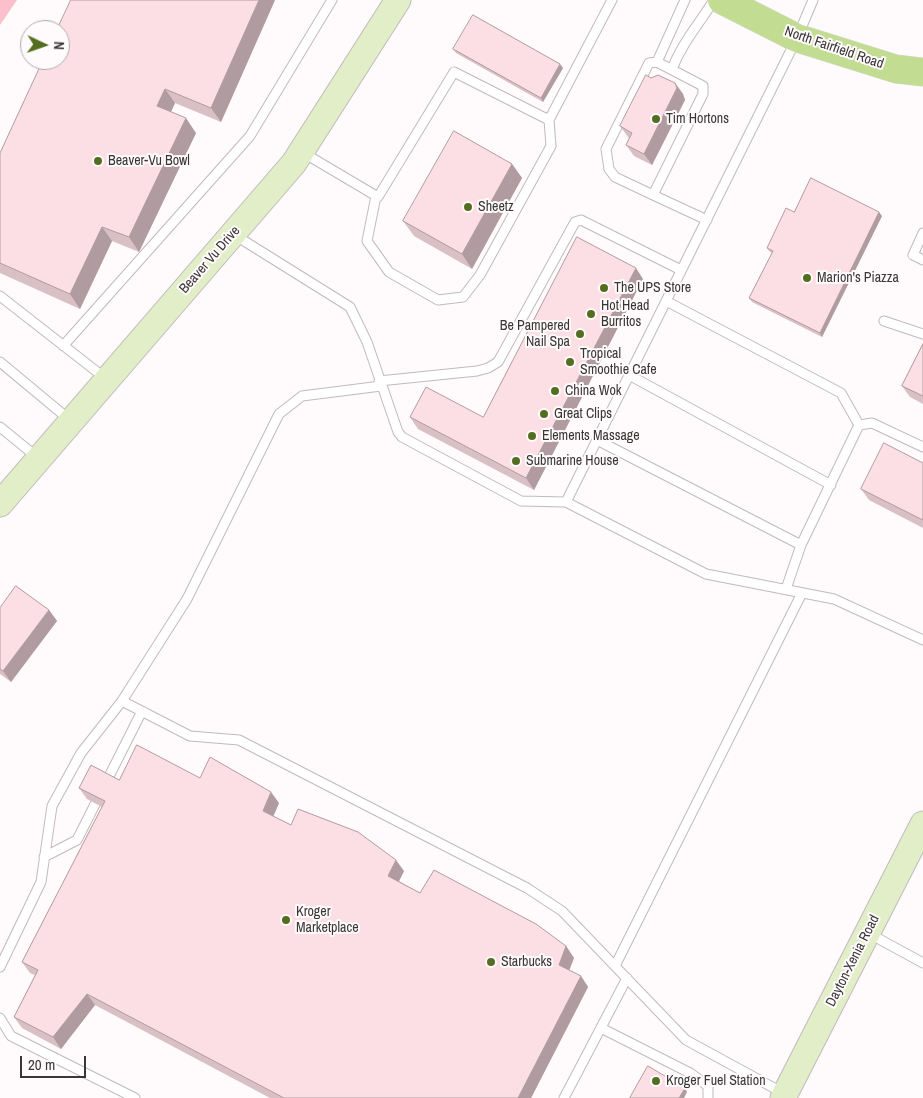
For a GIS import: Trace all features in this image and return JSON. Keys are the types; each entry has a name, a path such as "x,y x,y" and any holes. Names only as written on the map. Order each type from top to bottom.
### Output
{"main road":[{"name":"North Fairfield Road","path":"738,3 797,38 896,69 923,72"}],"street":[{"name":"Beaver Vu Drive","path":"0,504 302,152 394,1"},
{"name":"Dayton-Xenia Road","path":"784,1096 923,824"}],"lane":[{"path":"64,346 250,136 332,0"},
{"path":"549,120 492,93 454,72 378,197 376,196 367,241 389,272 438,300 463,297 480,275 551,146 549,120 612,0"},
{"path":"657,62 685,0"},
{"path":"672,70 684,41 696,30 714,0"},
{"path":"566,502 797,38 813,0"},
{"path":"653,195 703,94 703,86 657,62 649,63 606,149 609,169 615,177 653,195 707,220"},
{"path":"302,152 376,196"},
{"path":"0,967 41,882 52,806 81,753 122,701 187,599 279,414 302,396 380,383 477,371 488,368 498,362 575,222 581,220 681,270"},
{"path":"923,233 913,255 923,260"},
{"path":"233,234 350,307 368,342 380,383 398,432 402,437 522,501 566,502 706,574 834,599 923,640"},
{"path":"0,296 107,380"},
{"path":"666,301 841,393 859,425"},
{"path":"884,321 923,334"},
{"path":"0,362 71,422"},
{"path":"629,375 830,485"},
{"path":"859,425 872,423 923,447"},
{"path":"786,589 801,545 859,425"},
{"path":"0,427 38,458"},
{"path":"597,440 801,545"},
{"path":"615,966 802,592"},
{"path":"122,701 190,736 239,740 527,888 562,911 686,1040 784,1096"},
{"path":"44,857 77,840 142,711"},
{"path":"867,933 923,963"},
{"path":"564,1098 627,978"},
{"path":"0,1018 11,1036 135,1098"},
{"path":"601,1028 690,1073 708,1086 708,1098"}],"shaded area":[{"path":"0,0 17,0 0,25"}],"building":[{"name":"Beaver-Vu Bowl","path":"71,0 259,0 211,108 165,89 157,106 186,118 129,237 102,227 70,294 0,263 0,153 38,70 70,70 70,20 62,20"},
{"path":"473,15 560,64 541,98 453,49"},
{"path":"646,75 651,78 658,75 675,83 677,88 644,154 626,145 632,133 620,126"},
{"name":"Sheetz","path":"454,131 512,164 462,254 403,221"},
{"name":"Marion's Piazza","path":"811,178 879,212 820,333 749,298 773,251 767,248 786,208 794,212"},
{"path":"577,237 636,268 526,478 410,417 426,387 483,417"},
{"path":"923,344 923,396 902,386"},
{"path":"884,443 923,463 923,520 861,489"},
{"path":"16,586 49,610 3,671 0,669 0,608"},
{"name":"Kroger Marketplace","path":"137,745 200,778 210,757 271,792 263,811 291,825 298,809 358,832 396,860 388,876 420,893 434,870 536,924 566,946 559,965 581,976 518,1098 284,1098 87,994 53,1037 14,1017 38,970 22,962 105,801 79,788 91,765 119,780"},
{"name":"Kroger Fuel Station","path":"648,1066 685,1088 679,1098 630,1098"}],"place":[{"name":"Tim Hortons","path":"656,119"},
{"name":"Beaver-Vu Bowl","path":"98,161"},
{"name":"Sheetz","path":"468,207"},
{"name":"Marion's Piazza","path":"807,278"},
{"name":"The UPS Store","path":"604,288"},
{"name":"Hot Head Burritos","path":"591,314"},
{"name":"Be Pampered Nail Spa","path":"580,334"},
{"name":"Tropical Smoothie Cafe","path":"570,362"},
{"name":"China Wok","path":"555,391"},
{"name":"Great Clips","path":"544,414"},
{"name":"Elements Massage","path":"532,436"},
{"name":"Submarine House","path":"516,461"},
{"name":"Kroger Marketplace","path":"286,920"},
{"name":"Starbucks","path":"491,962"},
{"name":"Kroger Fuel Station","path":"656,1081"}]}
